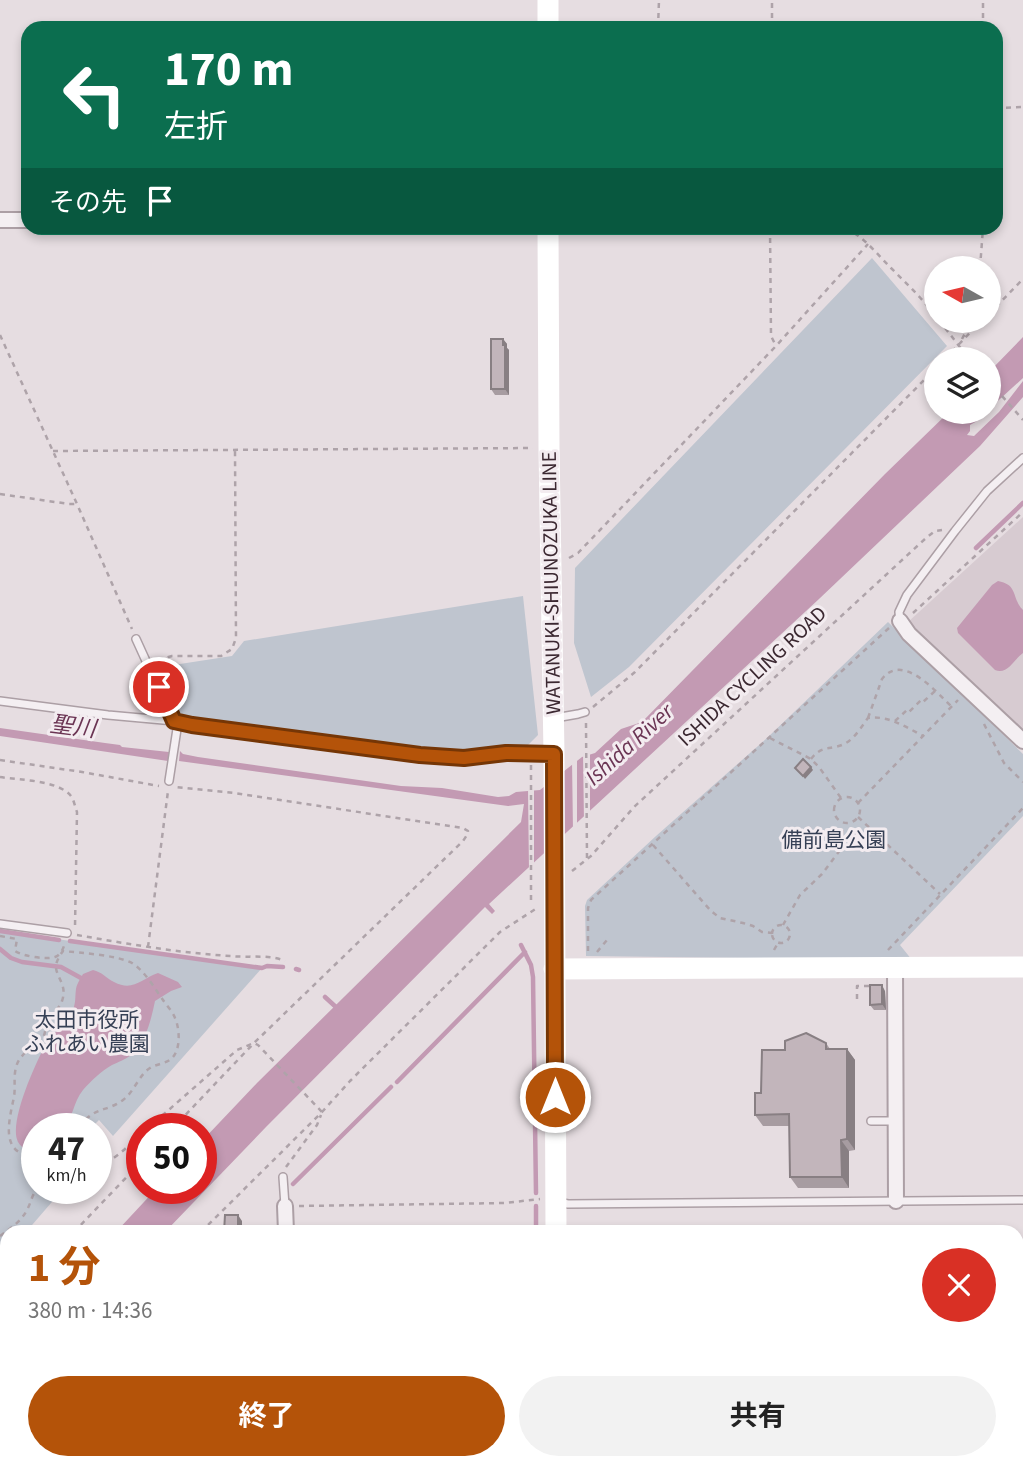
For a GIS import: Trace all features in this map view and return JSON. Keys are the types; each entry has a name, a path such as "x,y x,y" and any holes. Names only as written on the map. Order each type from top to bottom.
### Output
{"main road":[{"path":"548,0 548,21"},
{"name":"WATANUKI-SHIUNOZUKA LINE","path":"548,235 553,718 560,874 554,969 556,1225"},
{"path":"554,969 888,961 1023,967"}],"street":[{"path":"0,220 21,220"},
{"path":"900,621 909,634 1023,741"},
{"path":"888,961 896,1201"},
{"path":"285,1206 286,1225"}],"lane":[{"path":"900,621 898,612 907,595 962,521 987,491 1023,458"},
{"path":"136,639 175,725 169,784"},
{"path":"0,701 420,755 464,758 506,753 554,758"},
{"path":"553,718 578,714 585,716"},
{"path":"0,924 67,933"},
{"path":"871,1121 895,1121"},
{"path":"283,1177 285,1206"},
{"path":"556,1201 1023,1200"}],"path":[{"path":"658,21 659,0"},
{"path":"772,0 772,21"},
{"path":"983,0 983,21"},
{"path":"1003,108 1023,107"},
{"path":"770,235 771,337 776,346"},
{"path":"858,235 924,301"},
{"path":"981,256 982,235"},
{"path":"551,560 565,559 578,553 776,346 868,244"},
{"path":"1001,302 1023,279"},
{"path":"948,333 958,345"},
{"path":"958,345 965,333"},
{"path":"958,345 970,333"},
{"path":"0,335 78,504 136,639"},
{"path":"587,860 585,716 635,672 924,380"},
{"path":"1001,395 1023,421"},
{"path":"53,451 549,448"},
{"path":"149,665 172,656 221,656 232,649 236,638 235,450"},
{"path":"0,494 78,504"},
{"path":"607,940 596,953 589,953 589,904 1023,512"},
{"name":"ISHIDA CYCLING ROAD","path":"560,874 587,860 634,807 916,547 935,531 948,528"},
{"path":"811,759 821,749 848,743 868,718 882,679 893,670 902,669 913,673 952,707"},
{"path":"895,721 934,691"},
{"path":"858,803 961,698"},
{"path":"868,718 878,716 895,721 923,736"},
{"path":"982,720 1004,764 1023,782"},
{"path":"770,738 811,759 841,798"},
{"path":"0,760 234,793 463,828 468,831 463,841 188,1113"},
{"path":"531,762 531,900"},
{"path":"0,777 49,784 71,796 77,812 74,934 148,947 232,957 270,957 285,961"},
{"path":"148,947 169,784"},
{"path":"841,798 851,798 858,803 860,811 853,822 840,822 836,819 833,810 841,798"},
{"path":"888,961 889,949 1023,808"},
{"path":"858,817 940,894"},
{"path":"783,925 800,895 822,874 840,850 843,829"},
{"path":"653,845 720,918 772,933"},
{"path":"208,1225 500,932 533,910"},
{"path":"777,925 783,925 789,928 790,937 787,942 778,943 773,939 772,933 777,925"},
{"path":"21,1156 6,1140 16,1067 19,1060 44,1034 47,1021 61,1005 64,997 56,963 63,951 67,933"},
{"path":"0,936 17,939 15,951 27,956 54,957 63,951 131,963 138,968 175,1017 179,1031 171,1059 149,1068 120,1102 94,1113"},
{"path":"772,954 778,943"},
{"path":"256,1044 322,1112"},
{"path":"165,1113 237,1049 256,1044"},
{"path":"283,1177 286,1167 317,1125 322,1112"},
{"path":"112,1158 126,1147"},
{"path":"81,1225 126,1178"},
{"path":"285,1206 505,1203 532,1199"},
{"path":"16,1225 30,1204"}],"shaded area":[{"path":"1023,517 1023,730 908,622"}],"green space":[{"path":"872,258 924,319 924,333 936,333 947,346 924,347 924,369 629,667 591,697 574,643 575,568"},
{"path":"523,596 538,735 528,745 529,749 428,750 204,723 174,712 154,668 232,656 244,641"},
{"name":"備前島公園","path":"888,622 1023,754 1023,816 900,945 912,960 586,956 587,900 767,738"},
{"name":"太田市役所 ふれあい農園","path":"0,931 262,968 133,1113 126,1113 126,1121 113,1136 112,1113 21,1113 21,1204 50,1204 32,1225 0,1225"}],"water":[{"path":"1023,337 1023,378 1001,398 1001,360"},
{"path":"1023,381 1023,397 1001,422 1001,409"},
{"name":"Ishida River","path":"937,424 972,424 967,435 974,436 986,424 999,424 980,446 819,599 489,904 495,911 492,914 485,907 217,1178 217,1125 521,822 524,804 508,806 179,761 180,751 198,757 498,797 540,790 582,757 595,753 621,729 642,722"},
{"path":"998,581 1012,589 1023,610 1023,653 1000,671 995,670 958,633 957,628"},
{"path":"0,728 169,752 168,761 0,736"},
{"path":"93,970 127,986 158,973 178,982 182,987 155,1001 141,1044 124,1060 96,1076 80,1095 72,1113 21,1113 21,1146 16,1133 24,1093 46,1044 73,1010 76,989 83,974"},
{"path":"142,1204 192,1204 172,1225 123,1225"}],"pier":[{"path":"590,751 590,816 584,821 583,753"},
{"path":"577,756 577,827 573,831 572,760"},
{"path":"528,787 534,787 534,867 529,872"}],"building":[{"path":"491,339 503,339 505,345 505,389 491,389"},
{"path":"803,759 811,767 803,776 795,768"},
{"path":"870,985 882,985 882,1004 870,1005"},
{"path":"806,1033 826,1043 826,1049 847,1049 847,1139 841,1140 842,1177 790,1177 789,1114 755,1115 755,1093 761,1093 762,1050 785,1050 785,1041"},
{"path":"225,1215 238,1215 238,1225 224,1225"}],"waterway":[{"path":"976,548 1023,503"},
{"path":"0,931 59,940"},
{"path":"70,941 262,968 283,967"},
{"path":"521,945 531,965 533,977 536,1193"},
{"path":"0,949 11,958 22,962 61,967 81,978"},
{"path":"397,1082 525,952"},
{"path":"325,997 337,1008"},
{"path":"293,1184 391,1087"},
{"path":"536,1206 536,1225"}],"route":[{"path":"159,687 174,721 192,725 420,755 464,758 506,753 554,754 555,1097"}],"water label":[{"name":"聖川","path":"73,726"}]}
